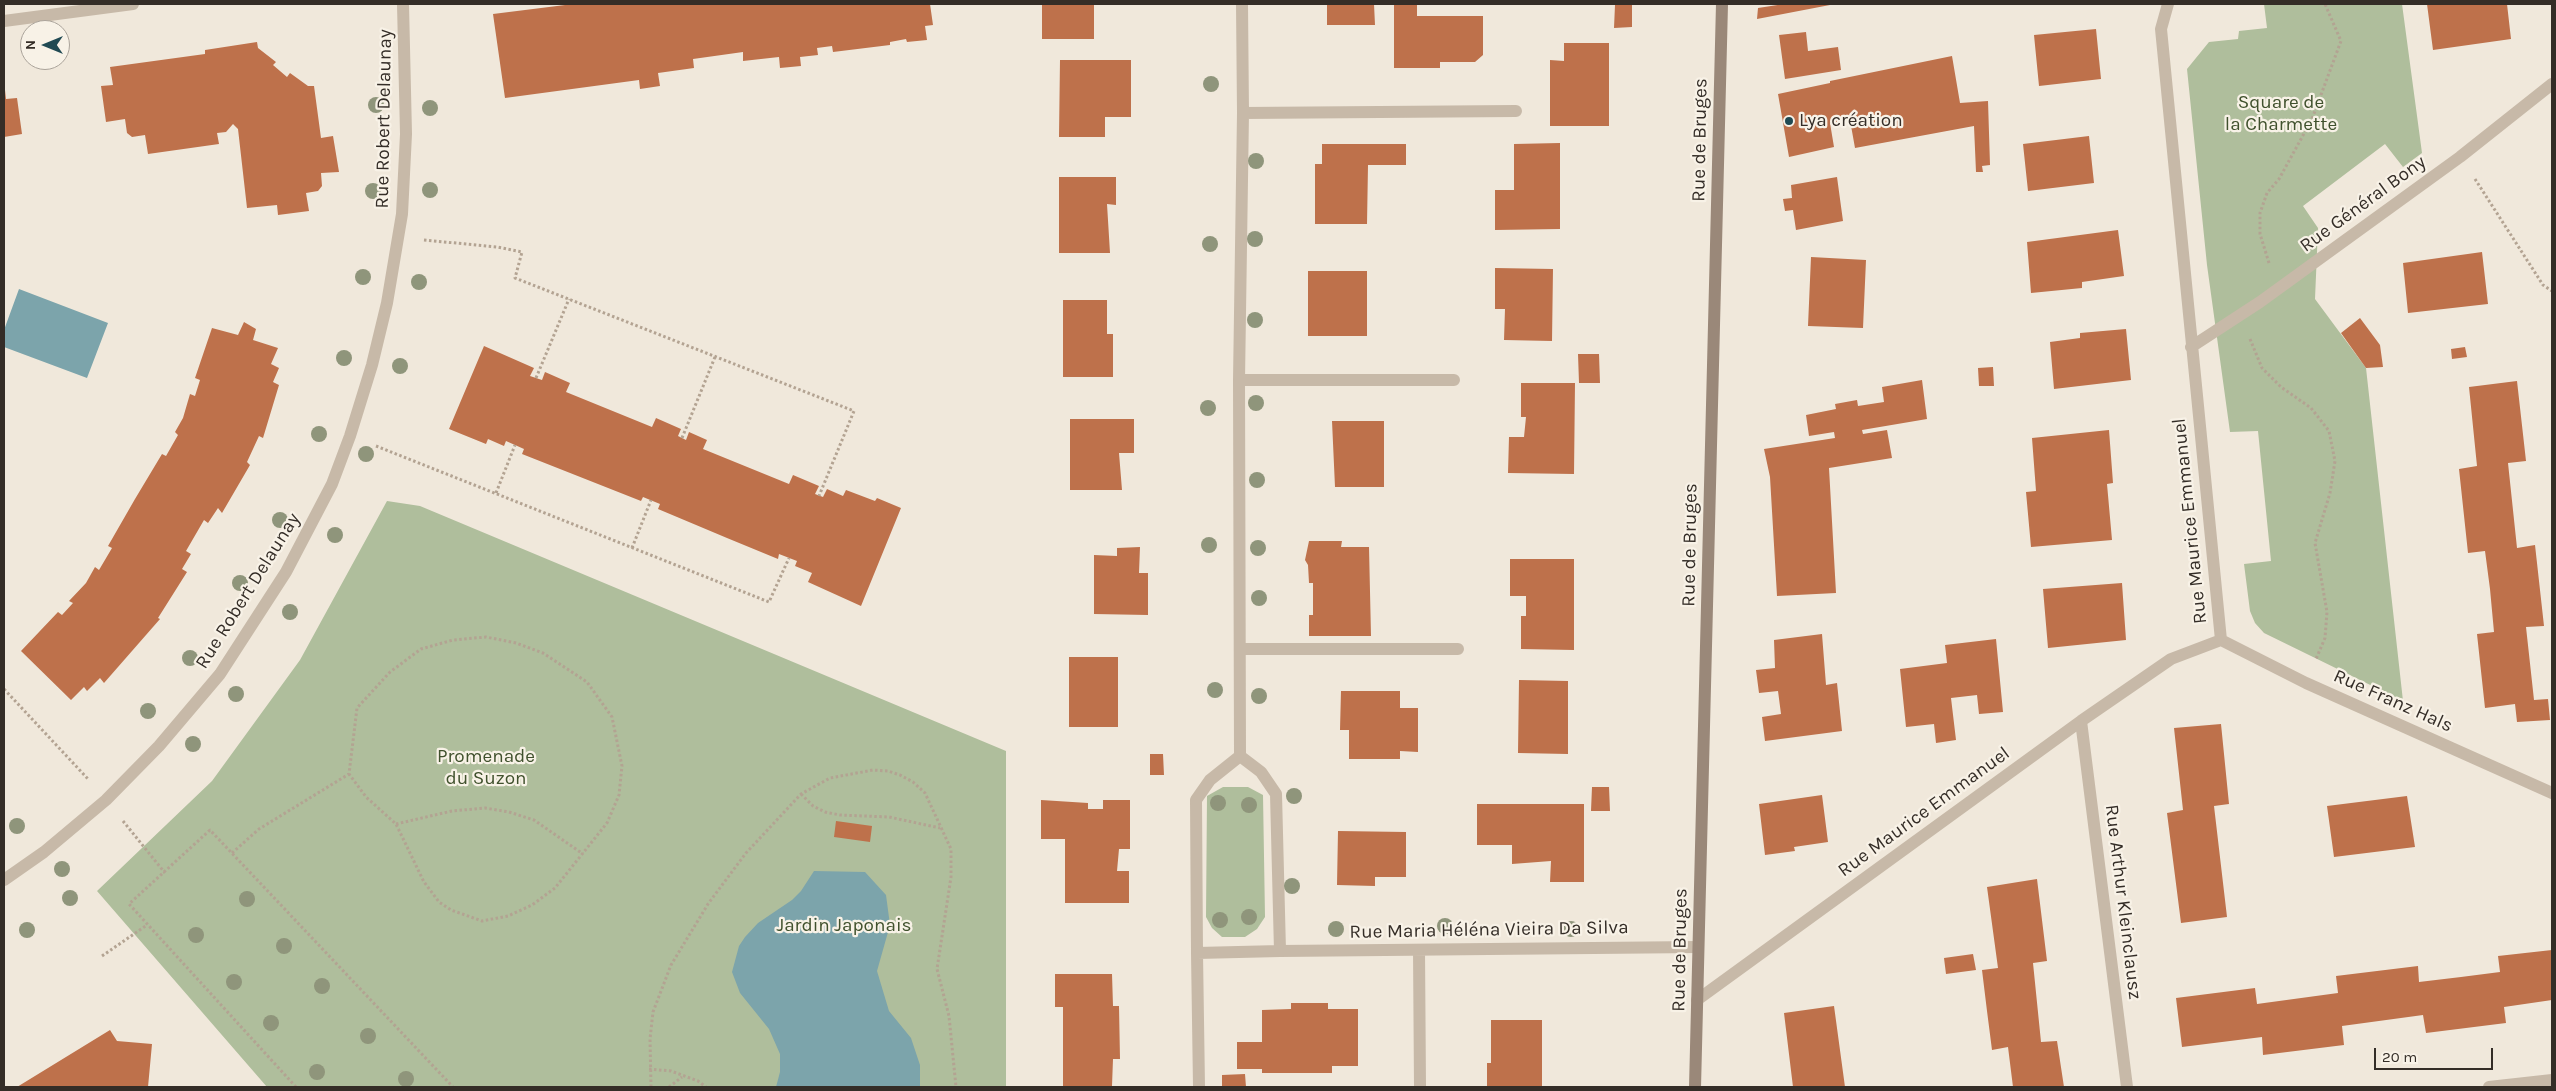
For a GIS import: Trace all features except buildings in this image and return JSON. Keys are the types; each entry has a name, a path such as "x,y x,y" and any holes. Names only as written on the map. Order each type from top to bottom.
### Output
{"street":[{"path":"4,21 133,4"},
{"name":"Rue Robert Delaunay","path":"4,880 44,852 106,800 159,746 220,674 286,572 314,522 350,436 375,355 387,303 402,214 406,134 403,4"},
{"path":"1240,756 1239,380 1243,113 1242,4"},
{"name":"Rue de Bruges","path":"1695,1087 1722,4"},
{"name":"Rue Maurice Emmanuel","path":"1697,1000 2082,721 2171,659 2221,640 2161,29 2168,4"},
{"name":"Rue Général Bony","path":"2191,347 2260,302 2460,157 2552,84"},
{"path":"1243,113 1516,111"},
{"path":"1239,380 1454,380"},
{"name":"Rue Franz Hals","path":"2221,640 2306,682 2552,793"},
{"path":"1241,649 1458,649"},
{"name":"Rue Arthur Kleinclausz","path":"2082,721 2126,1087"},
{"path":"1240,756 1261,772 1276,794 1280,952"},
{"path":"1199,1087 1196,800 1210,780 1240,756"},
{"name":"Rue Maria Héléna Vieira Da Silva","path":"1197,953 1698,947"},
{"path":"1419,950 1420,1087"},
{"path":"2489,1087 2552,1080"}],"path":[{"path":"2306,682 2326,638 2328,612 2315,543 2330,493 2335,461 2330,431 2311,408 2281,387 2262,368 2250,338 2269,266 2260,234 2260,213 2268,193 2279,179 2312,119 2341,41 2325,4"},
{"path":"2460,157 2543,285 2552,291"},
{"path":"398,238 498,247 522,252 515,278 854,411 819,496"},
{"path":"536,378 569,299"},
{"path":"682,438 715,357"},
{"path":"350,436 769,602 789,558"},
{"path":"496,493 515,445"},
{"path":"632,548 651,500"},
{"path":"486,637 516,643 543,653 587,682 612,717 622,766 619,795 607,823 583,854 555,888 532,905 508,916 482,921 451,910 439,902 424,882 396,824 366,797 349,774 357,708 390,672 421,649 453,640 486,637"},
{"path":"4,689 92,783"},
{"path":"651,1087 649,1069 653,1012 662,986 682,944 708,904 746,853 802,794 830,778 857,772 888,771 913,782 925,793 951,849 951,877 937,969 950,1024 956,1087"},
{"path":"232,853 259,829 349,774"},
{"path":"802,794 813,806 824,812 897,819 941,829"},
{"path":"396,824 452,811 485,808 509,812 534,820 583,854"},
{"path":"119,815 165,873"},
{"path":"296,1087 147,926 129,904 210,830 453,1087"},
{"path":"102,956 147,926"},
{"path":"649,1069 671,1071 698,1081 706,1087"},
{"path":"669,1087 682,1076"}],"green space":[{"name":"Square de la Charmette","path":"2264,4 2402,4 2422,153 2403,167 2385,144 2303,206 2318,228 2315,299 2366,368 2403,701 2264,633 2255,623 2250,611 2244,564 2271,561 2258,431 2230,432 2207,265 2187,69 2209,42 2238,39 2239,31 2267,28"},
{"name":"Promenade du Suzon","path":"387,501 420,506 1006,751 1006,1087 267,1087 97,891 212,781 300,660"},
{"path":"1223,787 1248,787 1263,795 1265,917 1257,929 1245,937 1222,937 1212,928 1206,917 1207,796"}],"water":[{"path":"19,289 108,323 87,378 4,347 4,330"},
{"path":"814,871 865,872 886,895 890,925 877,971 889,1011 911,1038 920,1065 920,1087 776,1087 780,1072 780,1054 769,1029 740,993 732,972 739,946 745,937 758,923 792,900 801,891"}],"place":[{"name":"Lya création","path":"1789,121"}],"park label":[{"name":"Jardin Japonais","path":"844,926"}]}
